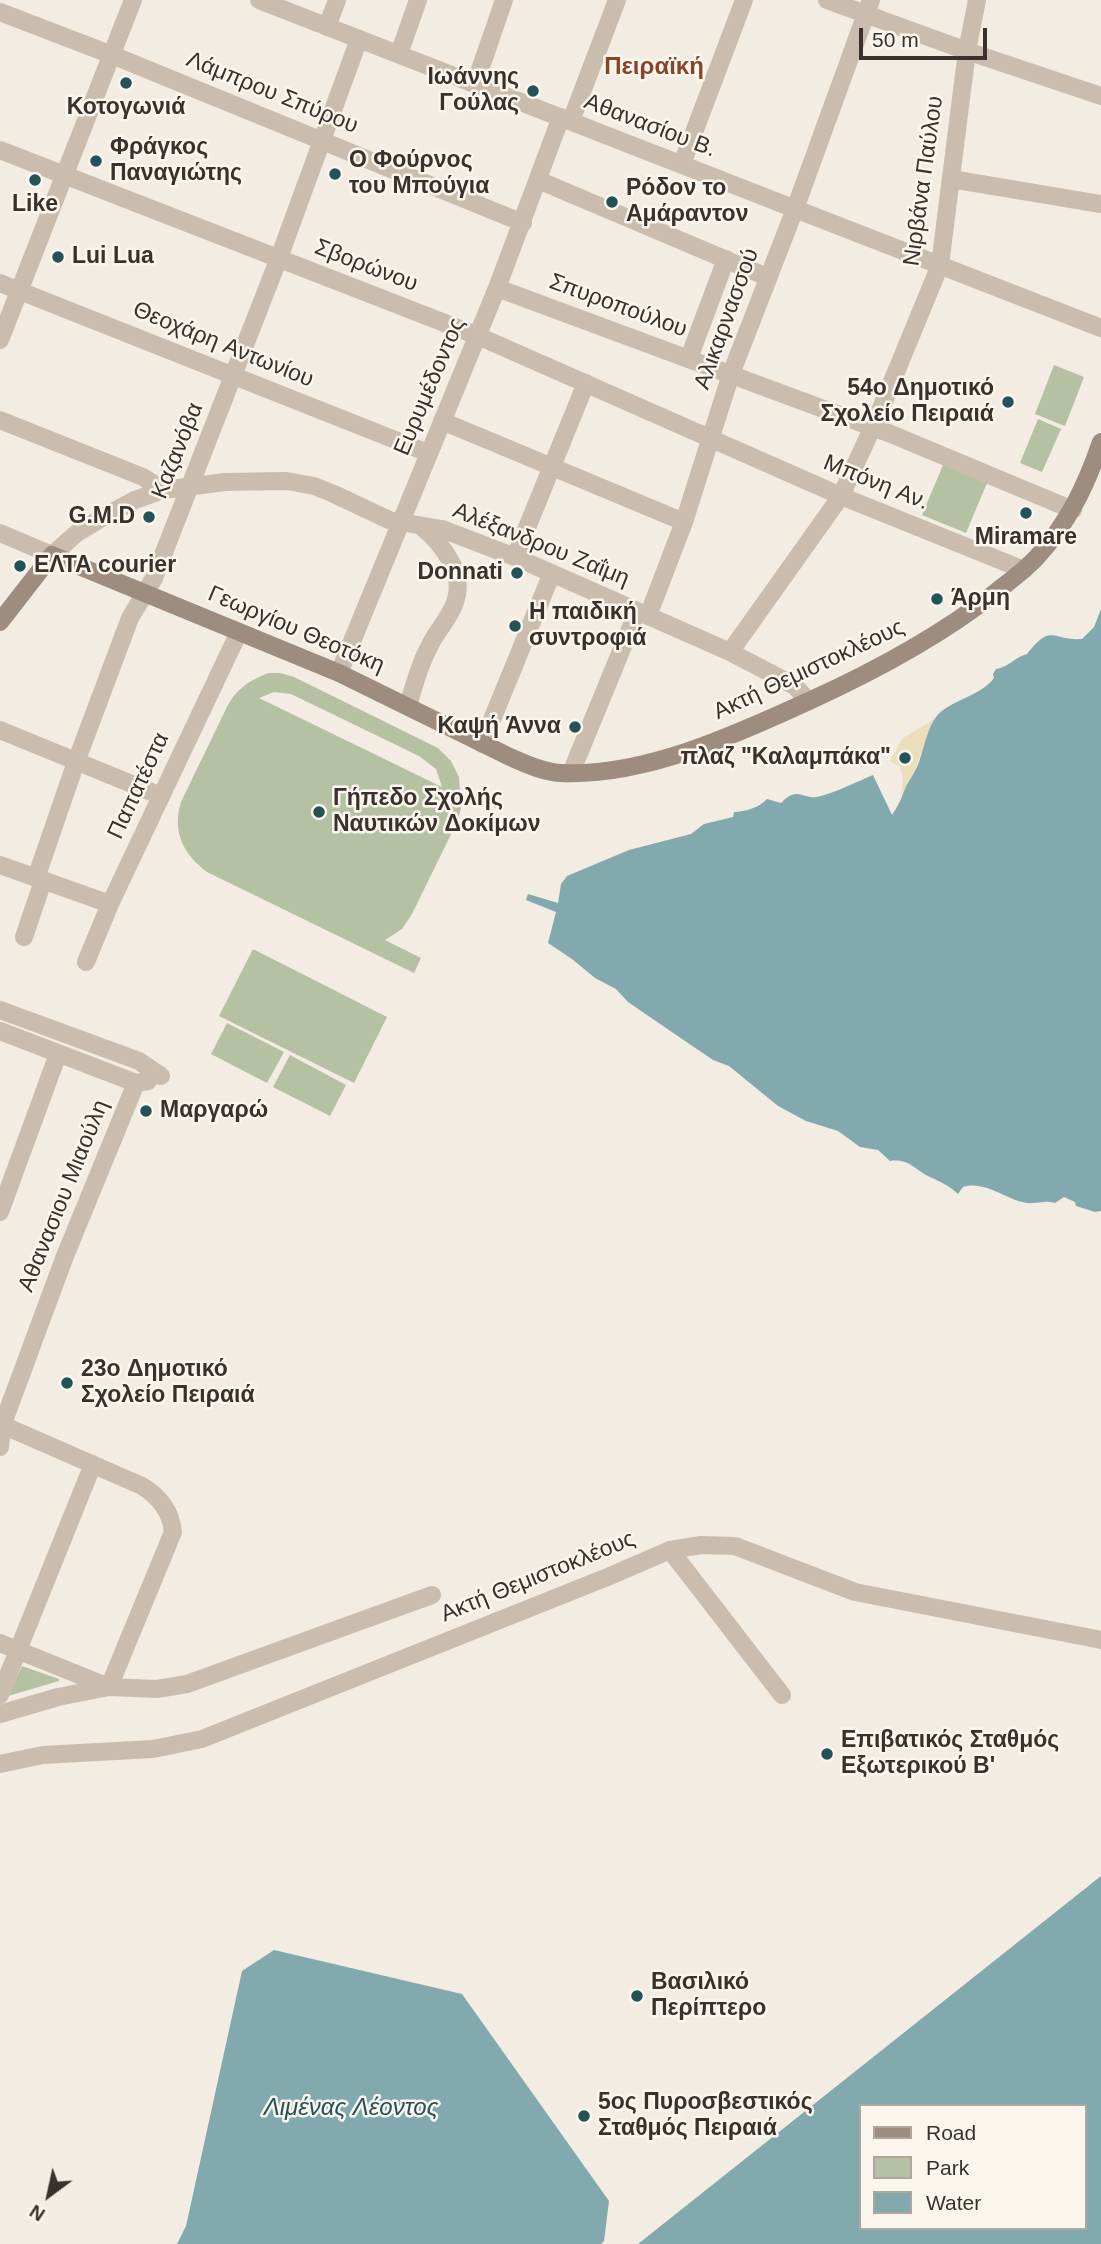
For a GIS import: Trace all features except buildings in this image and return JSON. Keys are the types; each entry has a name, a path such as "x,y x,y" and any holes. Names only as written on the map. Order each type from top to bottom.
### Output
{"main road":[{"name":"Ακτή Θεμιστοκλέους","path":"571,773 615,770 702,746 856,679 912,649 975,608 1024,570 1062,527 1073,510 1101,442"},
{"name":"Γεωργίου Θεοτόκη","path":"52,555 339,673 482,744 540,769 571,773"},
{"path":"0,622 52,555"}],"street":[{"path":"0,340 133,0"},
{"name":"Αθανασίου Β.","path":"259,0 1101,328"},
{"path":"327,27 337,0"},
{"path":"399,54 418,0"},
{"path":"475,84 504,0"},
{"name":"Ευρυμέδοντος","path":"339,673 478,336 538,180 617,0"},
{"path":"682,164 744,0"},
{"path":"827,0 869,7 967,51 1101,96"},
{"name":"Νιρβάνα Παύλου","path":"730,652 841,496 873,427 940,265 967,51 977,0"},
{"name":"Αλικαρνασσού","path":"571,773 684,522 731,374 869,7"},
{"name":"Λάμπρου Σπύρου","path":"0,12 324,140 523,223"},
{"name":"Καζανόβα","path":"24,937 76,762 130,618 154,578 234,376 324,140 359,39"},
{"name":"Σβορώνου","path":"0,150 478,336 710,438"},
{"path":"951,179 1101,204"},
{"path":"538,180 767,277"},
{"path":"689,358 726,259"},
{"name":"Θεοχάρη Αντωνίου","path":"0,283 428,453"},
{"name":"Σπυροπούλου","path":"497,288 873,427 1073,510"},
{"path":"515,557 586,383"},
{"path":"0,420 143,477 163,490"},
{"path":"442,421 684,522"},
{"name":"Μπόνη Αν.","path":"710,438 841,496 1024,570"},
{"name":"Αλέξανδρου Ζαΐμη","path":"52,555 77,533 105,516 135,500 163,490 257,480 287,481 314,486 375,515 399,523 442,529 552,573 730,652 795,686 808,701"},
{"path":"408,706 422,661 456,601 458,587 454,569 444,550 419,524"},
{"name":"Γεωργίου Θεοτόκη","path":"0,533 52,555"},
{"path":"482,744 552,573"},
{"name":"Παπατέστα","path":"86,962 110,904 239,632"},
{"path":"0,730 161,796"},
{"path":"0,865 110,904"},
{"path":"0,1010 139,1061 161,1076 136,1083 0,1031"},
{"path":"0,1212 58,1054"},
{"name":"Αθανασιου Μιαούλη","path":"0,1447 1,1425 65,1256 136,1083"},
{"path":"1,1425 142,1486 157,1495 172,1521 173,1532 109,1687"},
{"path":"0,1695 93,1464"},
{"name":"Ακτή Θεμιστοκλέους","path":"0,1764 43,1755 153,1749 202,1739 670,1550 701,1545 735,1546 855,1592 1101,1640"},
{"path":"670,1550 782,1695"},
{"path":"0,1714 58,1697 109,1687 157,1689 187,1684 432,1595"},
{"path":"0,1643 109,1687"}],"green space":[{"path":"1054,365 1084,377 1065,426 1035,414"},
{"path":"1038,419 1061,429 1042,472 1020,463"},
{"path":"943,465 987,483 966,533 922,515"},
{"name":"Γήπεδο Σχολής Ναυτικών Δοκίμων","path":"280,673 294,677 438,748 451,761 459,777 461,809 457,822 412,914 402,929 385,940 421,958 414,973 207,872 186,850 179,833 181,802 233,697 248,683 261,676","holes":["274,692 291,694 419,756 436,769 442,787 259,698"]},
{"path":"253,949 387,1017 354,1083 219,1016"},
{"path":"227,1023 284,1052 267,1083 211,1054"},
{"path":"290,1055 346,1085 330,1116 273,1087"},
{"path":"22,1666 59,1679 59,1681 8,1696"}],"sand":[{"name":"πλαζ \"Καλαμπάκα\"","path":"936,718 901,795 903,779 900,767 890,761 903,738"}],"water":[{"path":"1101,609 1101,1211 1095,1212 1076,1206 1075,1202 1064,1197 1055,1203 1027,1203 979,1186 963,1187 958,1194 949,1186 907,1163 890,1161 878,1150 860,1147 838,1131 806,1121 778,1106 729,1066 713,1060 548,943 556,912 526,900 528,894 558,903 561,884 567,876 629,850 691,834 704,824 733,817 734,812 752,808 767,799 781,803 796,794 822,796 873,775 892,815 917,766 930,727 942,711 981,690 994,678 996,669 1027,654 1042,638 1053,635 1082,639 1094,627"},
{"path":"1101,1876 1101,2244 638,2244"},
{"name":"Λιμένας Λέοντος","path":"274,1950 462,1994 609,2201 604,2241 601,2244 177,2244 186,2226 242,1971"}],"place":[{"name":"Κοτογωνιά","path":"126,83"},
{"name":"Ιωάννης Γούλας","path":"533,91"},
{"name":"Φράγκος Παναγιώτης","path":"96,161"},
{"name":"Ο Φούρνος του Μπούγια","path":"335,174"},
{"name":"Like","path":"35,180"},
{"name":"Ρόδον το Αμάραντον","path":"612,202"},
{"name":"Lui Lua","path":"58,257"},
{"name":"54ο Δημοτικό Σχολείο Πειραιά","path":"1008,402"},
{"name":"Miramare","path":"1026,513"},
{"name":"G.M.D","path":"149,517"},
{"name":"ΕΛΤΑ courier","path":"20,566"},
{"name":"Donnati","path":"517,573"},
{"name":"Άρμη","path":"937,599"},
{"name":"Η παιδική συντροφιά","path":"515,626"},
{"name":"Καψή Άννα","path":"575,727"},
{"name":"πλαζ \"Καλαμπάκα\"","path":"905,758"},
{"name":"Γήπεδο Σχολής Ναυτικών Δοκίμων","path":"319,812"},
{"name":"Μαργαρώ","path":"146,1111"},
{"name":"23ο Δημοτικό Σχολείο Πειραιά","path":"67,1383"},
{"name":"Επιβατικός Σταθμός Εξωτερικού Β'","path":"827,1754"},
{"name":"Βασιλικό Περίπτερο","path":"637,1996"},
{"name":"5ος Πυροσβεστικός Σταθμός Πειραιά","path":"584,2116"}],"district":[{"name":"Πειραϊκή","path":"654,67"}]}
